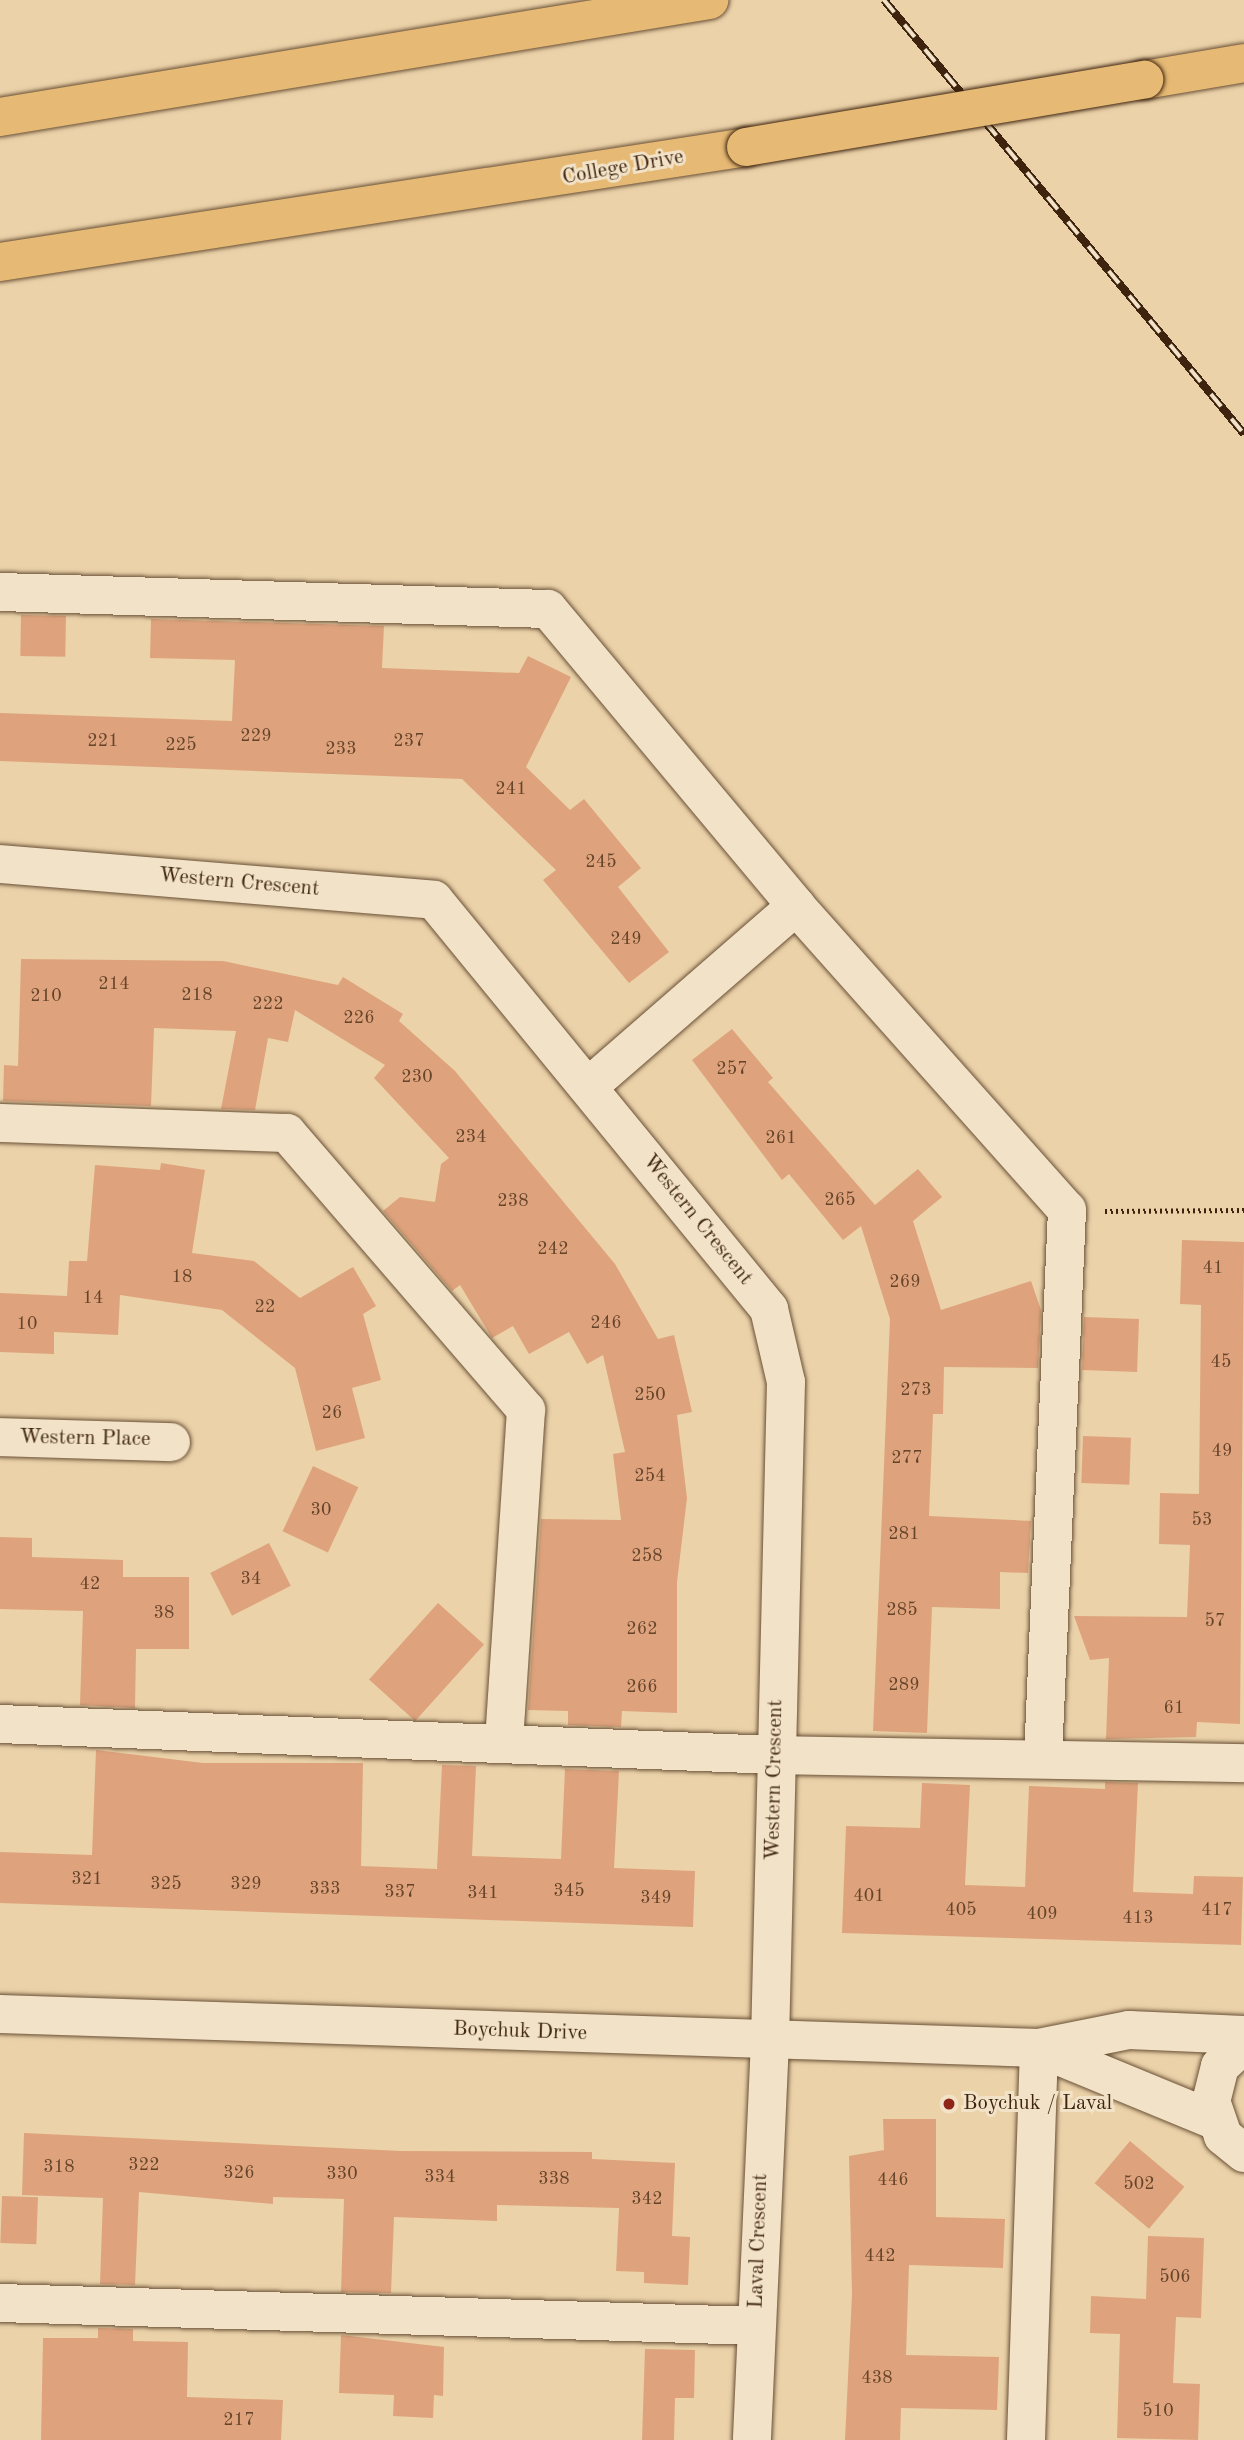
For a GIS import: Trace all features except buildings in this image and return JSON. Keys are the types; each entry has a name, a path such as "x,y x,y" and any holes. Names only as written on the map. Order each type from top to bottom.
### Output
{"highway":[{"path":"0,117 709,0"},
{"name":"College Drive","path":"0,262 746,147 1244,63"}],"street":[{"path":"0,592 548,610 796,906 1067,1210 1043,1758"},
{"name":"Western Crescent","path":"0,864 434,900 769,1309 786,1382 770,2041"},
{"path":"589,1087 796,906"},
{"path":"0,1124 287,1133 526,1410 504,1740"},
{"name":"Western Place","path":"0,1437 171,1442"},
{"path":"0,1724 504,1740 775,1755 1244,1763"},
{"name":"Boychuk Drive","path":"0,2014 1040,2048 1129,2030 1244,2035"},
{"name":"Laval Crescent","path":"752,2440 770,2041"},
{"path":"1244,2044 1213,2082 1214,2120 1244,2154"},
{"path":"1026,2440 1040,2048"},
{"name":"Boychuk Drive","path":"1040,2048 1214,2120"},
{"path":"0,2302 756,2326"}],"path":[{"path":"1067,1210 1244,1210"}],"railway":[{"path":"884,0 1244,434"}],"place":[{"name":"Boychuk / Laval","path":"949,2104"}]}
